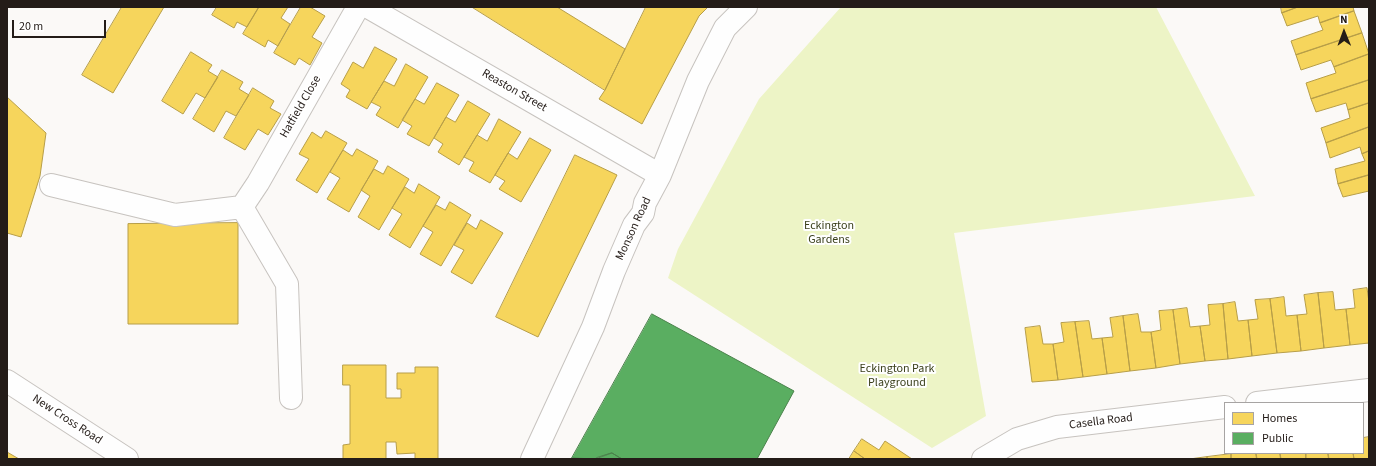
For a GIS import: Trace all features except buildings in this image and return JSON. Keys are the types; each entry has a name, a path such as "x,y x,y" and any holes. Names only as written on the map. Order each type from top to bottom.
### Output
{"main road":[{"name":"Hatfield Close","path":"242,207 258,183 358,7"},
{"name":"Reaston Street","path":"368,7 660,175"},
{"name":"Monson Road","path":"532,459 593,327 614,271 634,225 643,213 646,203 660,175 698,81 725,28 746,7"},
{"path":"51,185 175,215 242,207 287,284 291,398"},
{"name":"New Cross Road","path":"7,381 127,459"},
{"path":"1266,402 1369,390"},
{"name":"Casella Road","path":"983,459 1017,438 1057,427 1224,407"}],"green space":[{"name":"Eckington Gardens","path":"841,7 1156,7 1255,196 954,233 986,416 932,448 668,278 678,249 759,99"}],"park label":[{"name":"Eckington Park Playground","path":"897,376"}]}
